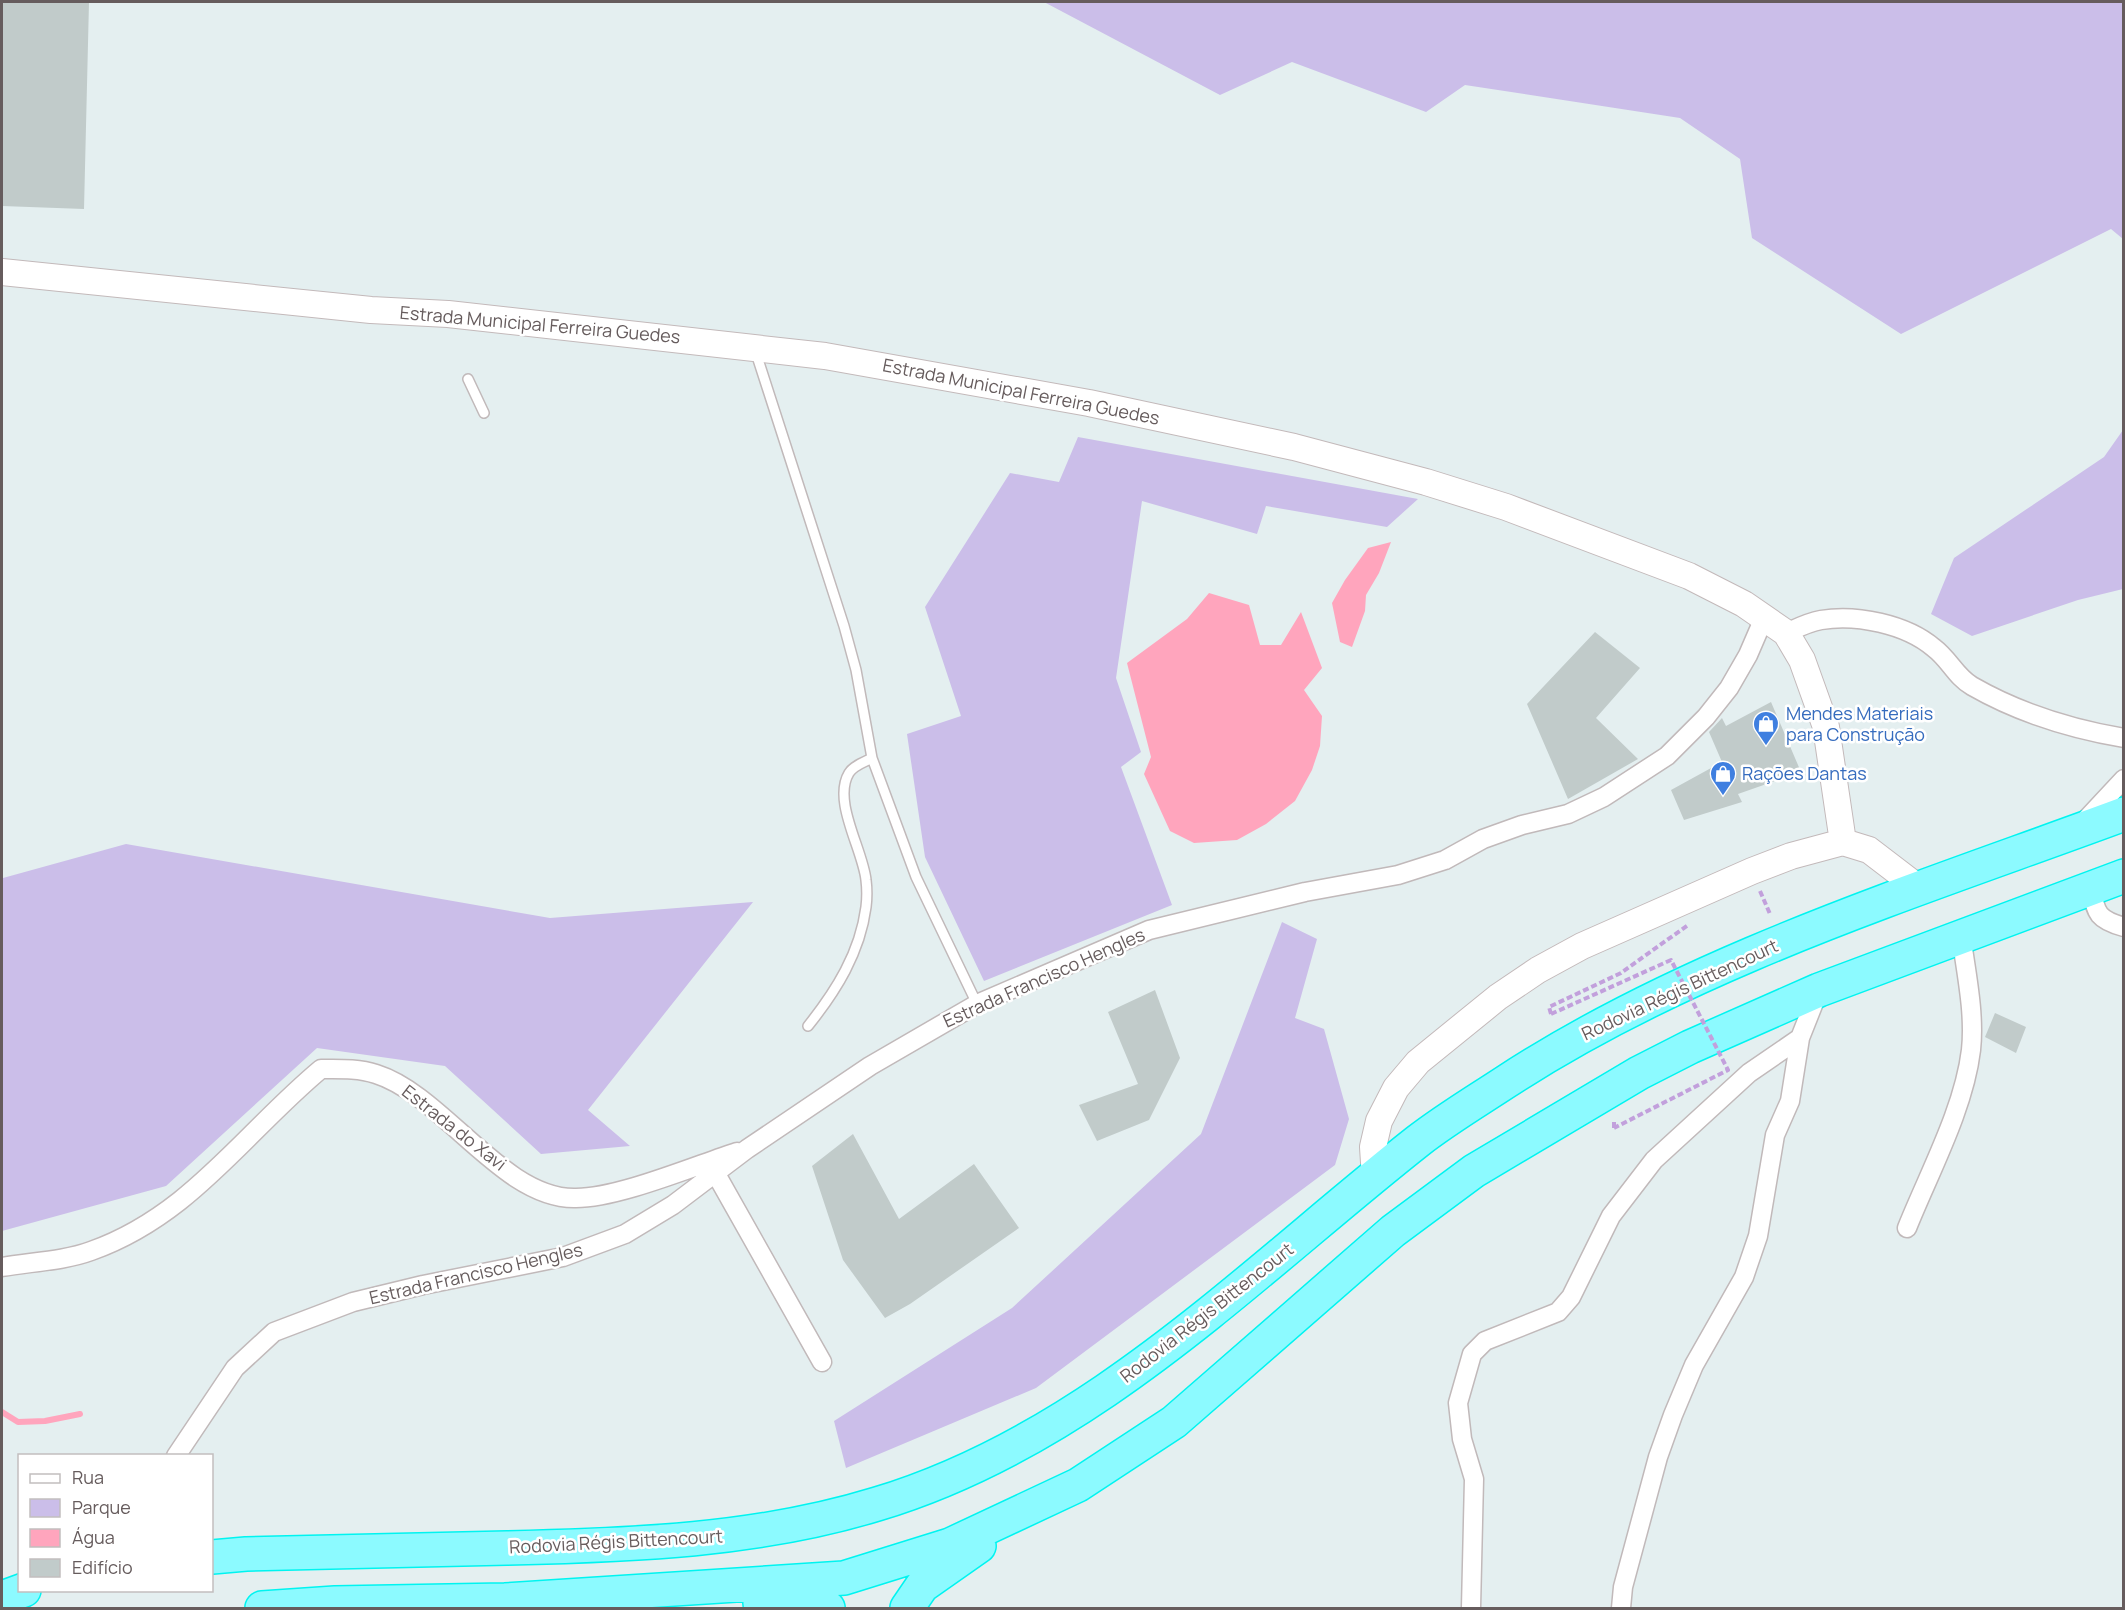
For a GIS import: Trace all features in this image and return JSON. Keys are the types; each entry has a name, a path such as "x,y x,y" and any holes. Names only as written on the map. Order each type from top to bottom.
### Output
{"highway":[{"name":"Rodovia Régis Bittencourt","path":"213,1557 246,1554 615,1546 689,1540 771,1529 881,1503 930,1485 1035,1436 1107,1392 1375,1178 1420,1139 1504,1083 1611,1019 1798,936 2124,814"},
{"path":"907,1608 922,1586 1174,1422 1393,1231 1473,1171 1640,1073 1690,1047 1819,990 1961,935 2124,876"},
{"path":"262,1608 335,1603 505,1600 844,1578 950,1545 1066,1491"},
{"path":"2,1598 18,1592"},
{"path":"505,1600 552,1608"},
{"path":"701,1608 792,1602 828,1608"}],"street":[{"name":"Estrada Municipal Ferreira Guedes","path":"2,272 371,310 448,314 755,348 896,367 1023,389 1294,447 1426,482 1506,507 1689,576 1744,604 1786,633 1806,669 1826,727 1843,842"},
{"name":"Estrada Francisco Hengles","path":"177,1454 235,1368 274,1332 353,1302 423,1285 563,1257 625,1234 673,1205 717,1174 747,1149 870,1066 977,1004 1149,930 1305,892 1398,875 1444,860 1483,839 1522,825 1568,814 1604,797 1666,756 1706,717 1729,688 1748,655 1764,618"},
{"path":"1786,633 1818,620 1842,618 1894,628 1925,641 1937,650 1959,677 1994,697 2059,725 2124,738"},
{"path":"2074,833 2124,779"},
{"path":"1375,1178 1373,1147 1379,1121 1396,1088 1418,1062 1498,997 1538,970 1582,946 1679,902 1791,856 1843,842 1869,850 1920,889"},
{"path":"2092,889 2094,908 2106,922 2124,927"},
{"path":"1907,1228 1956,1110 1971,1050 1971,1014 1961,935"},
{"path":"1621,1608 1626,1576 1658,1457 1673,1414 1694,1365 1744,1277 1758,1236 1775,1135 1790,1101 1800,1038 1819,990"},
{"path":"1471,1608 1474,1479 1462,1439 1458,1403 1472,1354 1485,1341 1558,1312 1571,1297 1611,1216 1654,1160 1749,1073 1800,1038"},
{"name":"Estrada do Xavi","path":"2,1267 90,1252 149,1226 192,1194 282,1102 321,1069 354,1069 400,1084 504,1168 531,1186 553,1196 576,1198 616,1191 747,1149"},
{"path":"717,1174 822,1362"}],"lane":[{"path":"755,348 844,626 856,670 872,758 916,877 977,1004"},
{"path":"468,379 483,413"},
{"path":"808,1026 837,986 862,933 866,879 851,831 845,797 845,781 852,769 872,758"}],"path":[{"path":"1614,1128 1728,1070 1671,960 1551,1014 1549,1007 1621,973 1692,921"}],"green space":[{"path":"1044,2 2123,2 2123,239 2111,229 1901,334 1752,238 1740,159 1680,118 1465,85 1426,112 1292,62 1220,95"},
{"path":"2123,430 2123,589 2078,600 1972,636 1931,614 1954,558 2104,457"},
{"path":"1078,437 1418,499 1387,527 1266,506 1257,534 1142,501 1116,678 1141,752 1121,767 1172,905 984,981 925,857 907,734 961,716 925,607 1010,473 1059,482"},
{"path":"126,844 550,918 753,902 588,1110 630,1146 541,1154 445,1066 317,1048 166,1186 2,1231 2,874 3,878"},
{"path":"1282,922 1317,939 1295,1018 1324,1029 1349,1119 1335,1165 1036,1388 846,1468 834,1421 1012,1308 1201,1134"}],"water":[{"path":"1391,542 1379,573 1366,595 1365,611 1352,647 1340,642 1332,603 1368,548"},
{"path":"1209,593 1249,605 1260,645 1281,645 1301,612 1322,668 1304,690 1322,716 1320,746 1312,770 1295,801 1266,824 1237,840 1194,843 1170,831 1144,774 1151,757 1127,663 1187,619"}],"building":[{"path":"2,2 89,2 84,209 2,206"},
{"path":"1595,632 1640,668 1596,718 1638,759 1568,799 1527,704"},
{"path":"1771,702 1801,772 1738,794 1742,802 1684,820 1671,790 1722,762 1709,732 1722,718 1726,726"},
{"path":"1155,990 1180,1058 1149,1120 1097,1141 1079,1105 1138,1084 1108,1012"},
{"path":"1995,1013 2026,1027 2016,1053 1985,1037"},
{"path":"853,1134 899,1219 974,1164 1019,1228 910,1304 885,1318 843,1260 812,1166"}],"waterway":[{"path":"2,1412 18,1422 45,1421 80,1414"}],"place":[{"name":"Mendes Materiais para Construção","path":"1766,747"},
{"name":"Rações Dantas","path":"1723,797"}]}
